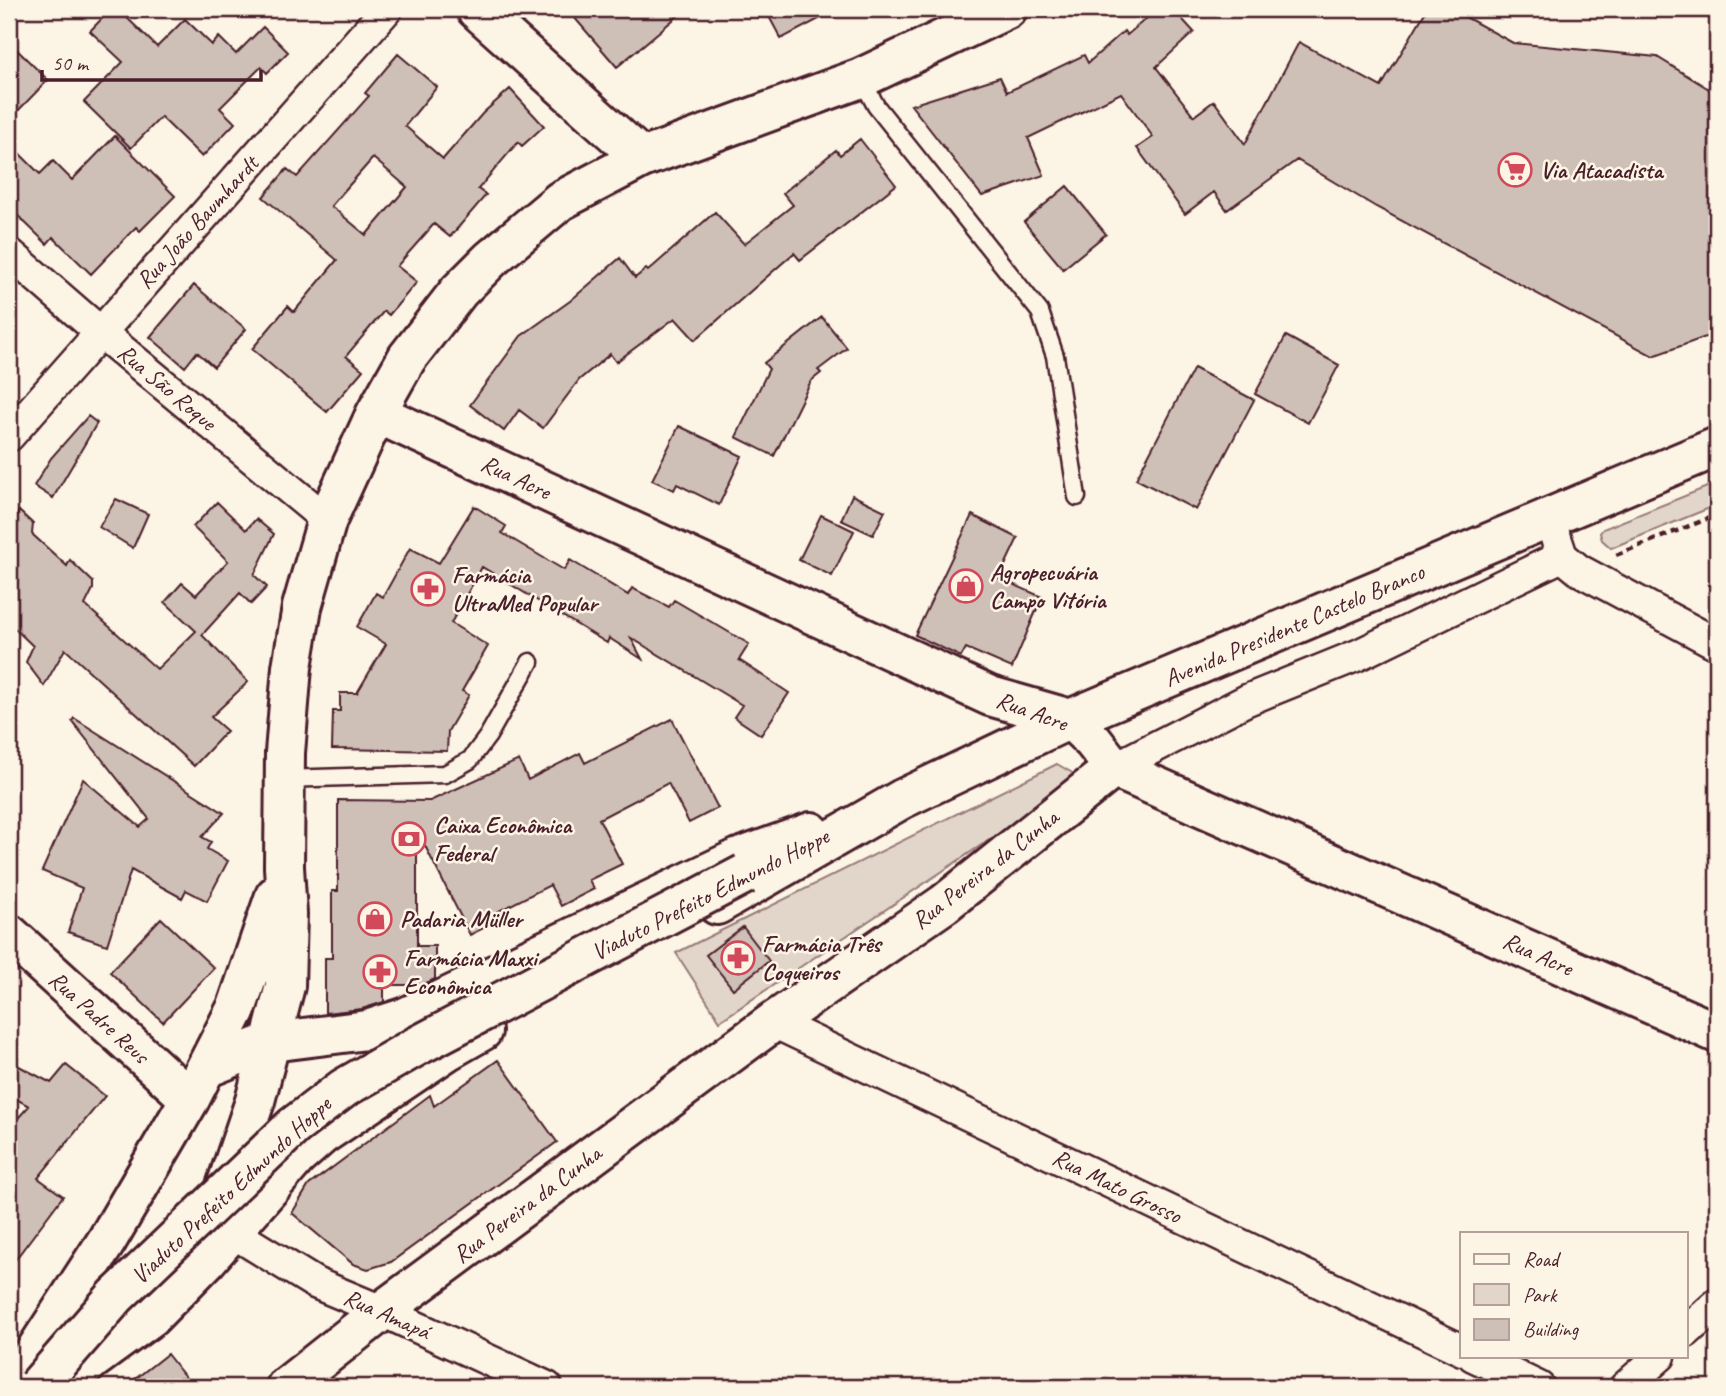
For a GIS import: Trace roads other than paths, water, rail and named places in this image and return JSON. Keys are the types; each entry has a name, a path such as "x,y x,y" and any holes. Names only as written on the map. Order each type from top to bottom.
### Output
{"main road":[{"path":"476,9 642,158"},
{"path":"190,1278 233,1168 285,986 287,914 284,779 292,667 302,607 327,520 376,413 407,358 459,291 491,259 560,201 642,158 861,78 1007,9"},
{"name":"Rua Acre","path":"376,413 990,696 1070,719 1093,741 1114,768 1717,1033"},
{"name":"Avenida Presidente Castelo Branco","path":"62,1387 92,1360 151,1317 232,1232 297,1157 322,1135 447,1051 753,886 902,799 1070,719 1708,454"},
{"name":"Rua Pereira da Cunha","path":"286,1387 383,1311 773,1021 944,904 1114,768"},
{"name":"Avenida Presidente Castelo Branco","path":"198,1084 271,1042 367,1030 404,1018 739,858 902,799"},
{"name":"Viaduto Prefeito Edmundo Hoppe","path":"37,1387 116,1296 294,1125 344,1088 417,1046 745,874 902,799"},
{"path":"12,1387 106,1242 198,1084 237,1007 284,867"},
{"name":"Rua Padre Reus","path":"9,934 198,1084"},
{"path":"285,986 296,1012 350,1078 354,1092 345,1111 322,1135"},
{"path":"106,1242 104,1256 115,1285 127,1301 151,1317"}],"street":[{"name":"Rua João Baumhardt","path":"9,436 387,9"},
{"name":"Rua São Roque","path":"9,253 327,520"},
{"path":"1549,518 1571,563 1717,644"},
{"name":"Rua Pereira da Cunha","path":"1114,768 1247,700 1571,563"},
{"name":"Rua Mato Grosso","path":"773,1021 1460,1349"},
{"name":"Rua Amapá","path":"232,1232 315,1283 383,1311 547,1387"},
{"path":"1688,1330 1717,1304"},
{"path":"1477,1358 1539,1387"},
{"path":"1625,1387 1658,1358"}],"lane":[{"path":"861,78 876,106 1040,312 1055,356 1077,497"},
{"path":"284,779 445,774 470,760 488,736 530,662"}],"place":[{"name":"Via Atacadista","path":"1515,170"},
{"name":"Agropecuária Campo Vitória","path":"966,586"},
{"name":"Farmácia UltraMed Popular","path":"428,589"},
{"name":"Caixa Econômica Federal","path":"409,839"},
{"name":"Padaria Müller","path":"375,919"},
{"name":"Farmácia Três Coqueiros","path":"738,958"},
{"name":"Farmácia Maxxi Econômica","path":"380,972"}]}
